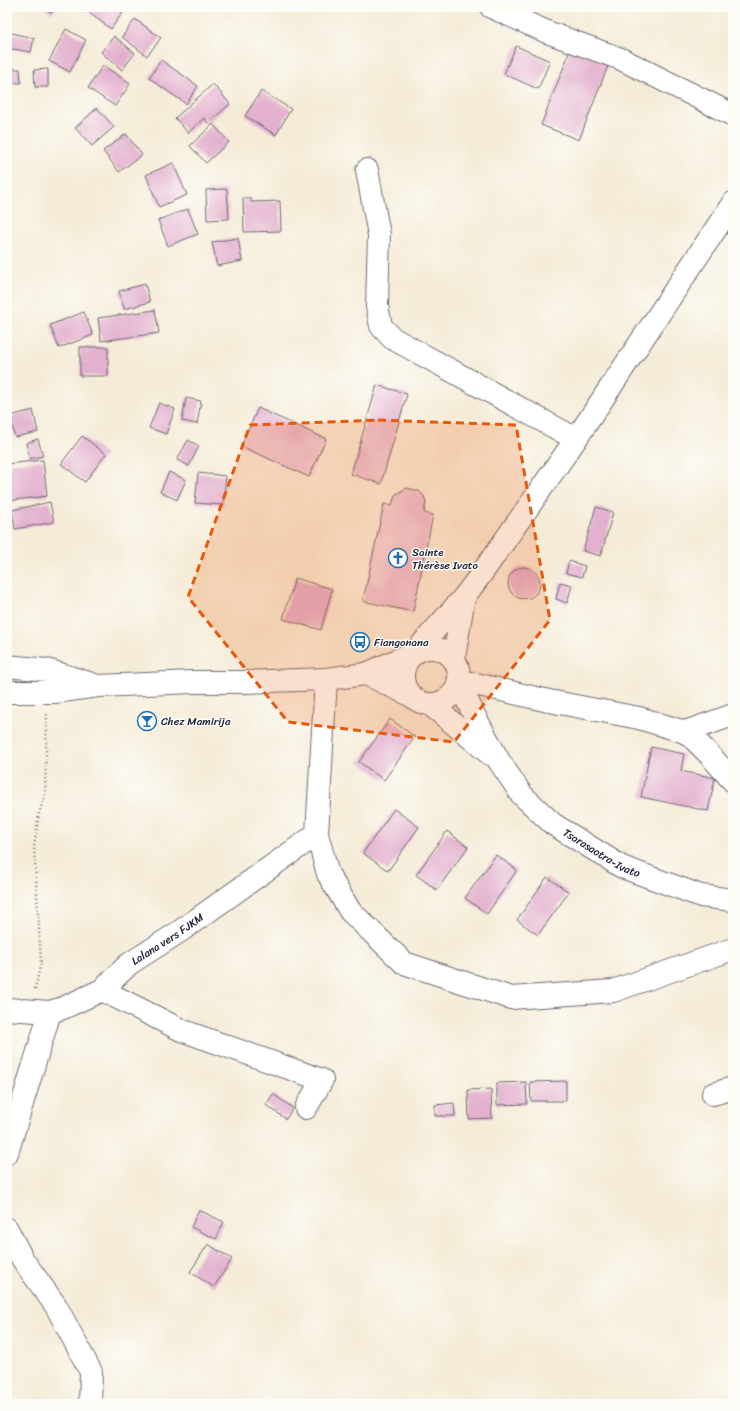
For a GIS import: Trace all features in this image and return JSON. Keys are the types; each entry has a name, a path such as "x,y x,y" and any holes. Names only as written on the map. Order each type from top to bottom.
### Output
{"street":[{"path":"491,7 547,32 621,59 733,115"},
{"path":"367,170 379,235 377,306 381,326 392,338 576,439"},
{"path":"410,695 404,684 402,672 406,661 464,597 576,439 733,203"},
{"path":"454,658 464,597"},
{"path":"7,692 55,692 98,686 326,679 366,674 425,647 436,647 446,651 454,658 459,670 459,682 454,694 443,702 431,704 419,702 410,695 366,674"},
{"path":"7,666 47,670 98,686"},
{"path":"326,679 317,834 328,874 350,911 404,963 511,998 613,991 733,949"},
{"path":"459,682 471,683 549,701 639,718 685,732 702,745 717,765 733,781"},
{"path":"459,682 473,713 499,761"},
{"path":"431,704 499,761"},
{"path":"685,732 733,715"},
{"name":"Tsarasaotra-Ivato","path":"499,761 522,795 553,824 622,867 701,896 733,900"},
{"name":"Lalana vers FJKM","path":"7,1009 41,1012 63,1008 102,990 129,964 179,932 317,834"},
{"path":"102,990 181,1030 322,1080 306,1108"},
{"path":"7,1153 41,1012"},
{"path":"7,1229 23,1260 56,1306 91,1372 90,1404"}],"path":[{"path":"41,1012 36,980 41,962 34,847 39,813 45,796 48,691"}],"highlighted area":[{"path":"378,420 516,425 550,620 454,742 288,722 188,597 250,425"}],"building":[{"path":"42,7 55,7 52,13"},
{"path":"86,7 119,7 124,11 111,29 84,9"},
{"path":"135,19 161,38 147,56 122,37"},
{"path":"66,29 86,40 70,72 49,61"},
{"path":"7,32 34,38 31,52 7,48"},
{"path":"114,36 135,53 122,70 101,52"},
{"path":"573,43 611,58 579,140 541,125"},
{"path":"516,46 550,61 538,89 504,74"},
{"path":"161,60 198,86 186,104 149,78"},
{"path":"103,65 130,84 115,106 88,88"},
{"path":"10,69 20,69 21,83 11,83"},
{"path":"48,69 48,87 35,87 34,70"},
{"path":"213,84 230,104 208,123 204,118 188,133 175,118"},
{"path":"261,91 291,109 276,135 245,116"},
{"path":"97,108 114,127 92,146 75,128"},
{"path":"213,124 229,142 206,163 190,146"},
{"path":"126,134 142,155 119,172 103,151"},
{"path":"173,163 187,195 159,207 146,175"},
{"path":"227,189 229,219 207,220 206,190"},
{"path":"243,198 251,198 251,202 280,201 281,231 244,232"},
{"path":"188,209 198,234 168,246 158,220"},
{"path":"238,238 242,261 217,266 212,242"},
{"path":"145,284 150,302 124,309 119,291"},
{"path":"155,310 159,333 101,341 98,318"},
{"path":"84,312 93,335 59,348 50,325"},
{"path":"80,347 108,347 108,376 80,376"},
{"path":"377,385 407,394 381,484 351,474"},
{"path":"186,398 201,401 197,424 182,421"},
{"path":"159,403 175,409 166,434 149,428"},
{"path":"258,408 326,439 309,477 241,446"},
{"path":"33,410 38,432 15,437 10,416"},
{"path":"82,436 106,454 85,482 61,464"},
{"path":"38,439 43,456 30,459 26,443"},
{"path":"188,440 199,446 189,466 177,460"},
{"path":"43,460 47,496 7,501 7,464"},
{"path":"169,472 186,480 177,500 160,492"},
{"path":"198,473 226,476 223,505 195,503"},
{"name":"Sainte Thérèse Ivato","path":"406,488 419,491 424,496 426,502 424,513 433,515 413,612 363,601 384,504 392,506 395,495"},
{"path":"50,502 54,522 15,529 12,510"},
{"path":"596,507 613,512 601,556 583,551"},
{"path":"569,561 585,566 582,577 566,573"},
{"path":"524,567 530,568 537,574 540,583 539,589 533,596 524,599 518,598 511,592 508,583 509,577 515,570"},
{"path":"295,578 332,589 321,630 283,619"},
{"path":"560,582 572,585 567,603 556,599"},
{"path":"390,719 415,737 384,780 359,762"},
{"path":"651,747 684,754 681,771 715,778 708,811 641,797"},
{"path":"394,809 419,827 388,871 363,853"},
{"path":"447,831 468,847 437,890 416,875"},
{"path":"496,855 517,870 487,914 465,898"},
{"path":"547,877 569,892 538,935 517,920"},
{"path":"566,1081 566,1101 531,1101 530,1082"},
{"path":"526,1082 527,1104 497,1105 497,1083"},
{"path":"491,1089 492,1118 469,1119 468,1090"},
{"path":"273,1094 293,1108 286,1119 266,1105"},
{"path":"454,1103 455,1116 435,1116 435,1105"},
{"path":"199,1210 224,1222 216,1239 191,1227"},
{"path":"208,1244 232,1259 214,1287 190,1272"}],"place":[{"name":"Sainte Thérèse Ivato","path":"398,558"},
{"name":"Fiangonana","path":"360,642"},
{"name":"Chez Mamirija","path":"147,721"}]}
